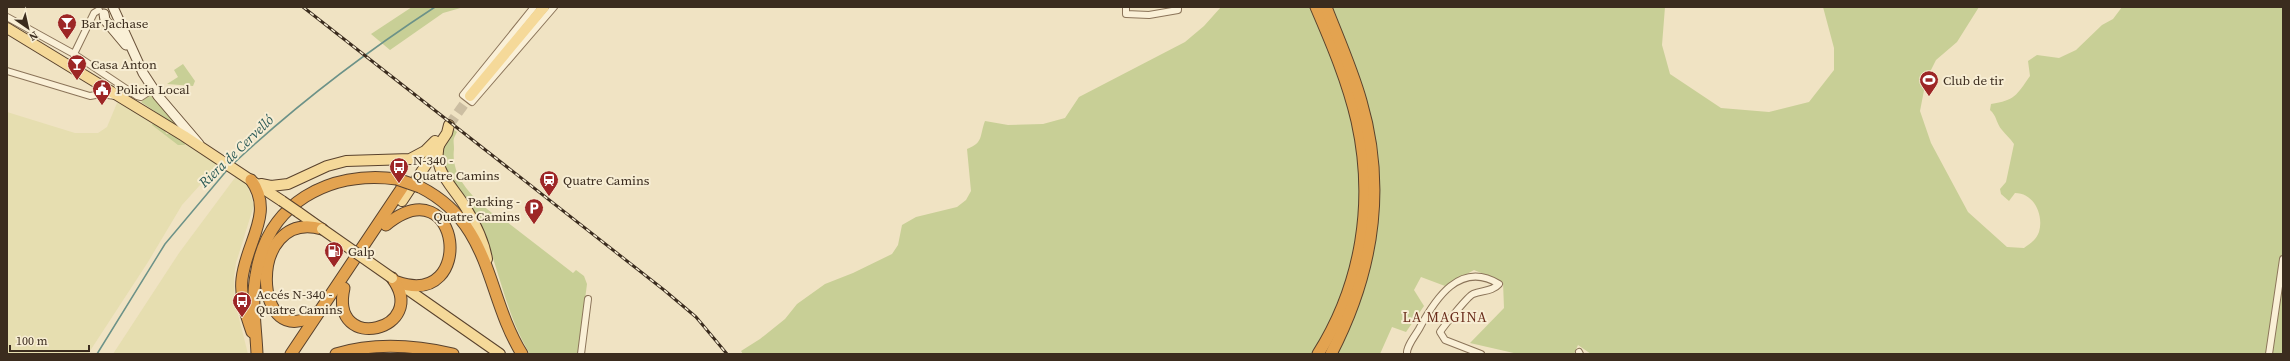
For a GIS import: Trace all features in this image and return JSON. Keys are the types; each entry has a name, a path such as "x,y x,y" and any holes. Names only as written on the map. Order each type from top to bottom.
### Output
{"highway":[{"path":"1316,7 1340,66 1357,121 1363,155 1366,196 1361,243 1352,284 1335,328 1318,354"},
{"path":"1326,7 1362,102 1372,153 1374,191 1372,225 1361,284 1353,307 1331,354"},
{"path":"257,351 254,297 256,275 265,244 283,216 308,194 339,181 371,176 400,184 420,187 443,202 458,216 476,241 489,269 509,327 522,354"},
{"path":"251,179 260,195 262,209 244,267 242,292 246,316 257,351"},
{"path":"291,354 400,184"},
{"path":"300,354 402,201"},
{"path":"386,225 402,213 413,209 428,212 443,222 450,236 450,252 446,264 435,280 426,285 416,286 394,280"},
{"path":"321,309 302,320 288,319 274,311 268,302 266,285 269,264 277,244 288,232 302,226 322,229"},
{"path":"344,288 342,304 344,314 351,323 359,327 370,329 383,326 395,317 401,307 401,293 394,280"},
{"path":"336,354 356,349 383,346 430,349 453,354"}],"main road":[{"path":"470,96 544,7"},
{"path":"7,23 113,92"},
{"path":"7,28 202,147 251,179 500,354"},
{"path":"251,179 271,186 282,185 327,166 353,160 410,159 420,155 438,142"},
{"path":"400,184 438,142"},
{"path":"402,201 438,142"},
{"path":"438,142 437,154 440,169 473,220 483,245 489,269"}],"street":[{"path":"74,54 94,13 100,10 110,12 113,7"},
{"path":"113,7 135,58"},
{"path":"534,7 463,95 472,102 554,7"},
{"path":"1126,7 1126,14 1149,16 1178,10 1178,7"},
{"path":"100,10 135,58 154,89 202,147"},
{"path":"7,17 74,54 137,96 141,97 154,89"},
{"path":"7,71 63,90 90,96 113,92"},
{"path":"94,95 113,92"},
{"path":"94,95 113,92"},
{"path":"2268,354 2283,259"},
{"path":"1407,354 1406,352 1426,315 1439,297 1454,283 1469,276 1482,276 1499,284 1495,289 1471,295 1460,310 1446,322 1440,332 1445,340 1481,354"},
{"path":"581,354 588,299"}],"shaded area":[{"path":"117,103 124,104 218,165 182,205 148,262 88,354 7,354 7,112 75,133 98,133 107,127"},
{"path":"237,175 247,184 254,205 236,263 234,278 235,302 248,354 113,354 179,253"}],"green space":[{"path":"412,7 464,7 443,13 390,50 371,34"},
{"path":"1221,7 1665,7 1662,45 1670,74 1721,108 1769,112 1809,102 1834,70 1834,48 1823,7 1979,7 1957,42 1936,60 1926,80 1920,111 1931,143 1968,212 2007,247 2024,248 2035,240 2038,235 2040,225 2039,212 2032,201 2022,194 2015,193 2009,201 2001,194 2000,189 2006,182 2014,144 2000,127 1990,110 1991,104 2010,99 2018,93 2030,76 2028,61 2037,55 2059,58 2076,50 2102,25 2113,19 2122,7 2283,7 2283,354 1591,354 1578,345 1574,354 1518,354 1470,343 1504,308 1503,282 1474,270 1445,286 1421,277 1414,290 1424,306 1406,332 1392,327 1380,354 743,354 741,351 760,339 785,319 797,304 825,284 853,273 892,254 898,245 902,225 916,217 957,207 966,200 971,191 967,149 979,141 985,121 1008,125 1043,124 1065,118 1079,97 1185,42 1204,26"},
{"path":"183,64 195,81 193,86 167,84 178,77 174,70"},
{"path":"150,95 192,137 141,102"},
{"path":"153,123 165,130 166,134 172,134 184,142 185,145 178,145 152,125"},
{"path":"453,129 457,132 454,137 454,160 456,171 467,189 475,198 500,219 502,218 573,273 576,270 584,276 587,284 578,354 530,354 513,320 483,230 471,206 443,167 441,151"}],"waterway":[{"name":"Riera de Cervelló","path":"233,164 281,121 331,81 382,43 435,7"},
{"name":"Riera de Cervelló","path":"97,354 165,244 228,169"}],"tunnel":[{"path":"449,125 470,96"}],"railway":[{"path":"303,7 664,290 696,317 727,354"}],"place":[{"name":"Bar Jachase","path":"67,40"},
{"name":"Casa Anton","path":"77,81"},
{"name":"Club de tir","path":"1929,97"},
{"name":"Policia Local","path":"102,106"},
{"name":"N-340 - Quatre Camins","path":"399,184"},
{"name":"Quatre Camins","path":"549,197"},
{"name":"Parking - Quatre Camins","path":"534,225"},
{"name":"Galp","path":"334,268"},
{"name":"Accés N-340 - Quatre Camins","path":"242,318"}],"district":[{"name":"LA MAGINA","path":"1445,317"}]}
